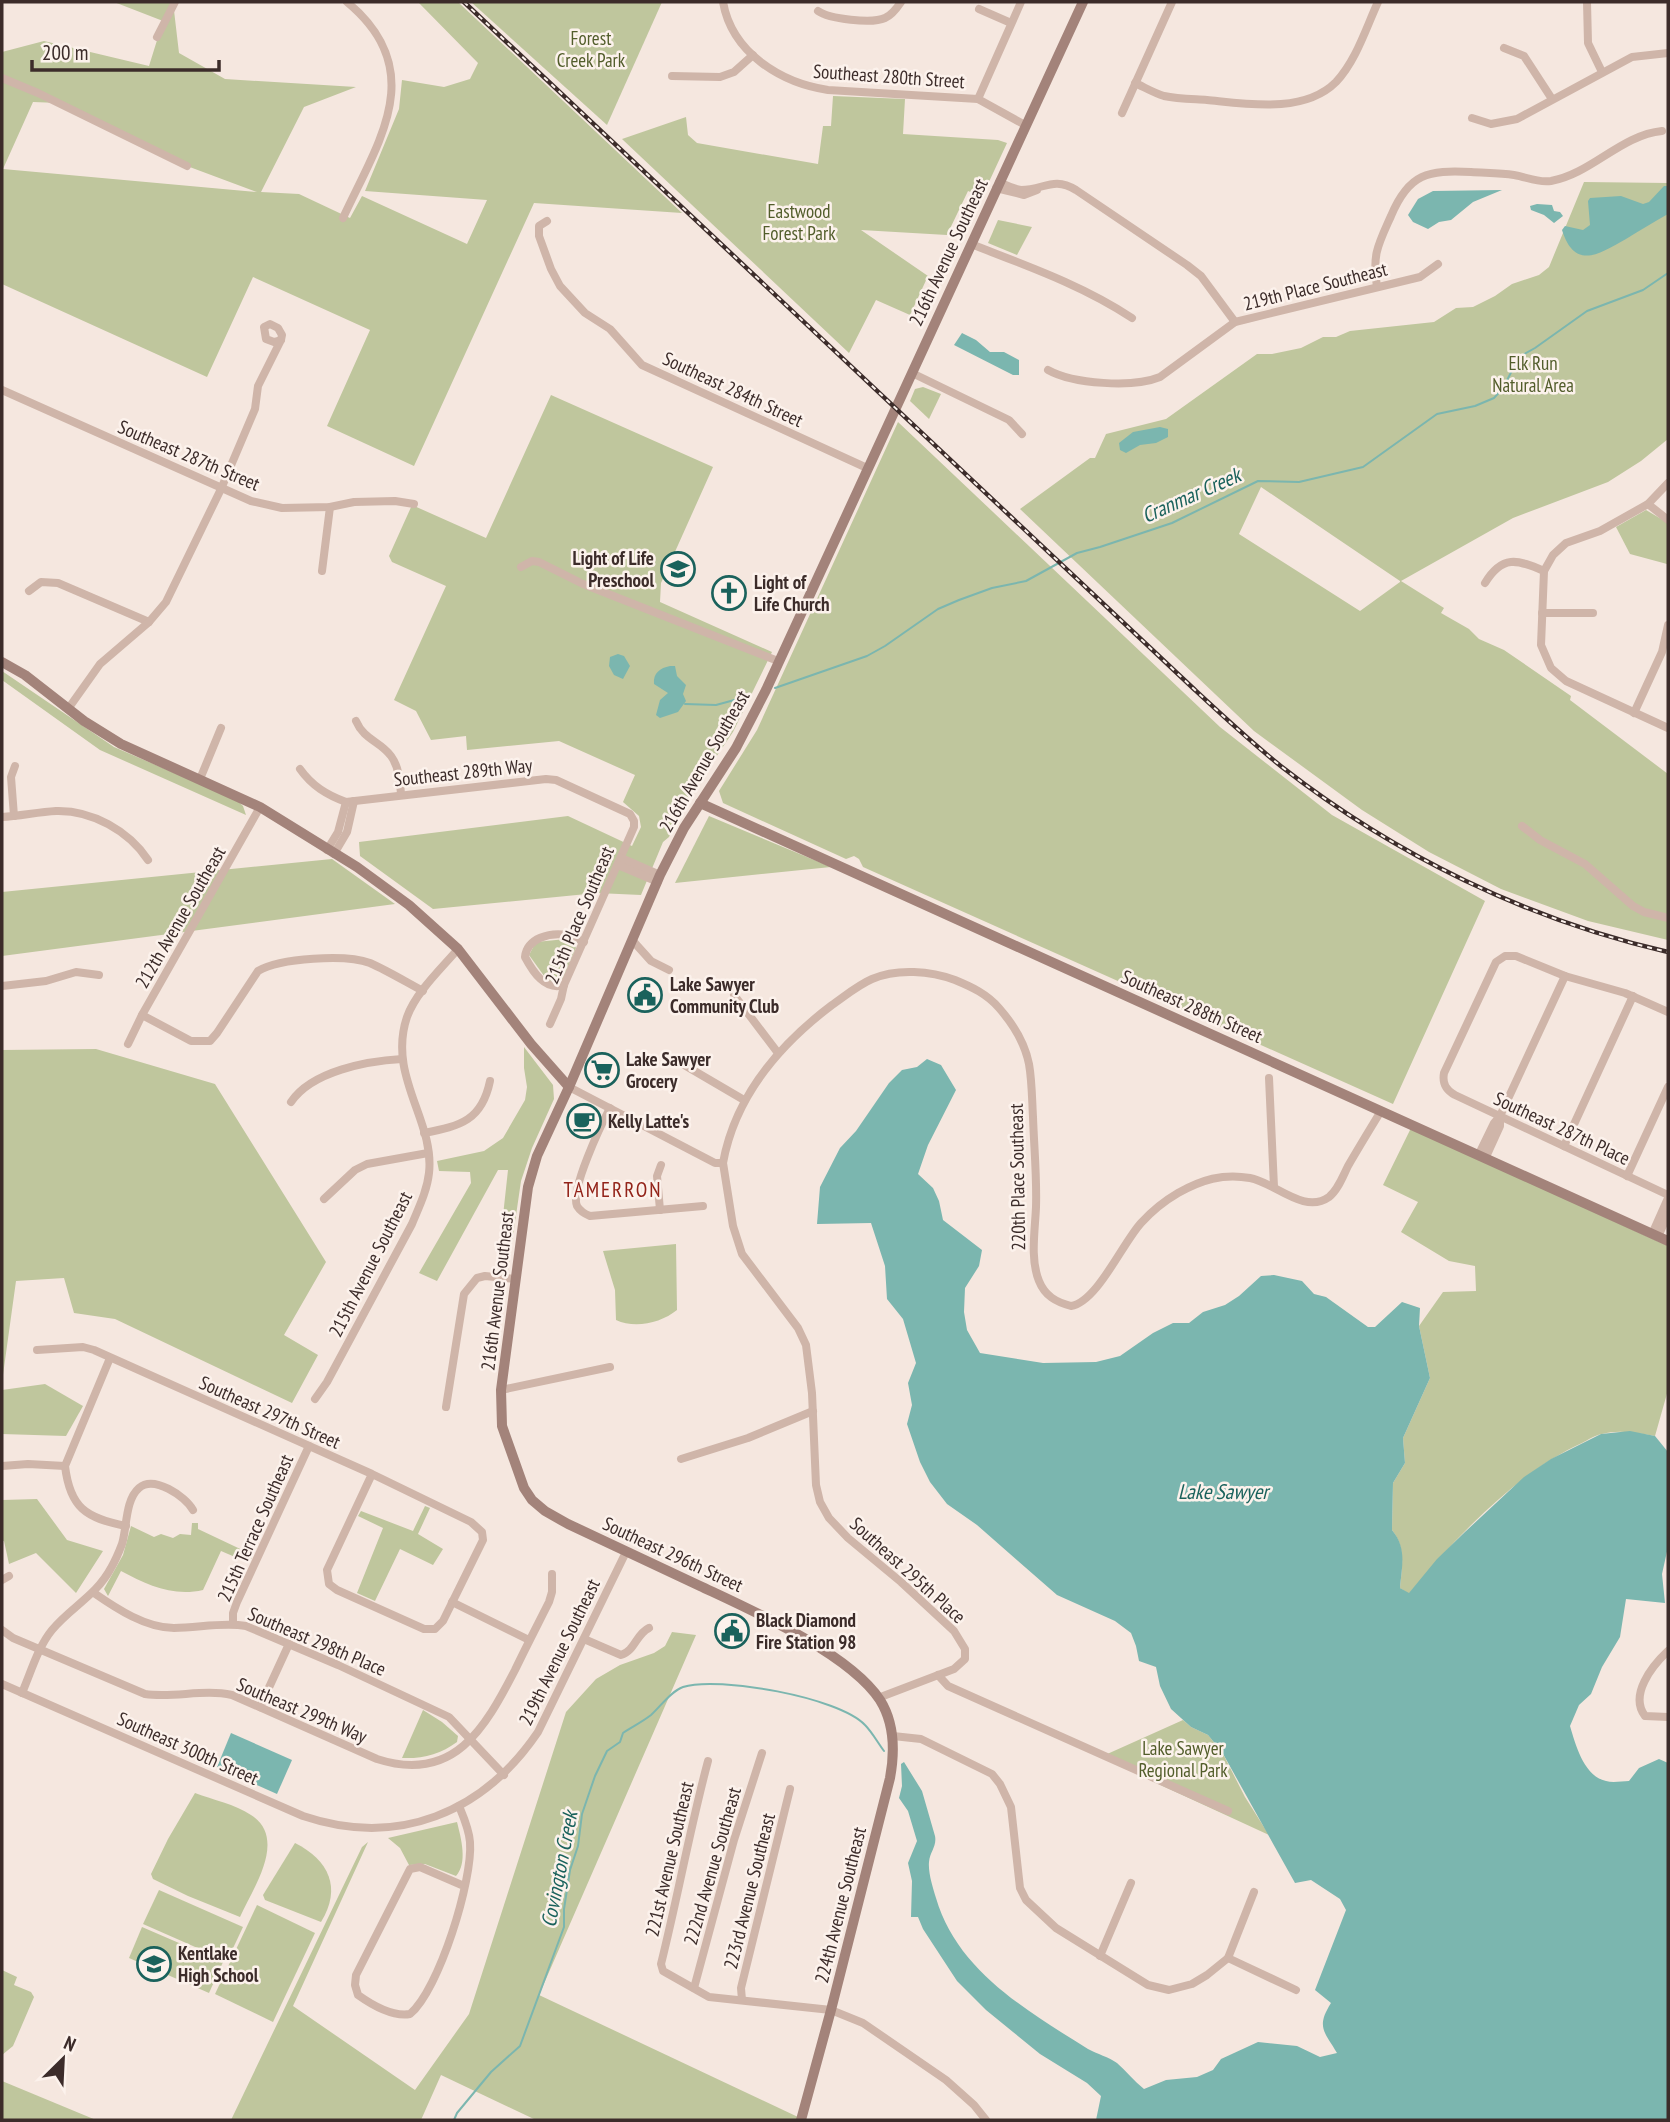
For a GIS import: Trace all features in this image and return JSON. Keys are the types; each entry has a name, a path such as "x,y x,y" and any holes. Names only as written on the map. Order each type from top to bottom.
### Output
{"street":[{"path":"158,37 175,2"},
{"path":"343,218 388,118 391,97 390,68 374,32 362,16 346,2"},
{"name":"Southeast 280th Street","path":"723,2 728,20 740,41 767,68 785,79 807,87 978,99 1025,125"},
{"path":"818,11 831,18 881,20 894,12 901,2"},
{"path":"978,99 1020,2"},
{"name":"216th Avenue Southeast","path":"524,1488 502,1426 502,1390 514,1279 532,1172 659,878 684,828 751,720 1083,2"},
{"path":"1122,113 1172,2"},
{"path":"1135,83 1166,96 1245,104 1292,102 1324,92 1346,69 1378,2"},
{"path":"1587,2 1588,43 1602,72"},
{"path":"979,9 1011,23"},
{"path":"1504,48 1524,55 1552,99"},
{"path":"1472,118 1491,124 1517,120 1632,57 1668,53"},
{"path":"673,76 720,77 734,72 753,55"},
{"path":"2,78 187,166"},
{"path":"1377,287 1374,267 1377,247 1400,195 1422,176 1433,172 1458,172 1512,175 1550,181 1569,175 1643,134 1662,131"},
{"path":"998,185 1024,195 1032,194 1045,184 1066,184 1187,265 1200,276 1235,322"},
{"name":"Southeast 284th Street","path":"547,221 539,226 539,236 551,270 560,286 585,313 610,329 642,365 867,468"},
{"path":"971,244 1074,285 1132,318"},
{"name":"219th Place Southeast","path":"1048,370 1070,379 1132,383 1150,381 1160,377 1235,322 1420,277 1438,264"},
{"path":"68,709 100,664 149,622 166,602 220,489 255,409 258,386 281,340"},
{"path":"912,373 1009,419 1022,434"},
{"name":"Southeast 287th Street","path":"2,390 220,489 251,500 282,508 330,507 354,502 395,500 414,504"},
{"path":"1668,482 1648,504 1600,531 1566,543 1553,555 1544,570 1541,645 1551,668 1566,681 1668,729"},
{"path":"1648,504 1668,520"},
{"path":"322,572 330,507"},
{"path":"521,567 532,561 539,562 583,584 778,661"},
{"path":"1485,583 1497,566 1508,562 1521,562 1544,570"},
{"path":"29,592 40,582 58,583 149,622"},
{"path":"1542,613 1593,613"},
{"path":"1634,713 1662,652 1668,625"},
{"path":"2,662 25,675 68,709 121,744 260,807 357,867 446,935 569,1087 715,1163 723,1163"},
{"path":"356,721 361,733 393,760 399,775 401,794"},
{"path":"200,779 221,728"},
{"path":"14,816 11,777 15,766"},
{"path":"299,769 309,782 326,793 350,802 331,852"},
{"name":"Southeast 289th Way","path":"350,802 401,794 556,780 626,810 633,817"},
{"name":"Southeast 288th Street","path":"700,803 1659,1237"},
{"name":"212th Avenue Southeast","path":"128,1044 260,807"},
{"path":"2,817 58,811 78,813 132,839 148,860"},
{"name":"215th Place Southeast","path":"550,1024 564,985 634,827 633,817"},
{"path":"1522,826 1540,840 1584,864 1633,906 1644,912 1668,918"},
{"path":"619,861 659,878"},
{"path":"564,985 559,987 544,983 525,957 528,946 537,938 565,934 584,942"},
{"path":"633,940 651,961 668,970"},
{"name":"215th Avenue Southeast","path":"315,1399 327,1382 412,1224 423,1198 429,1172 428,1153 402,1059 402,1035 408,1014 423,991 458,949"},
{"name":"Southeast 287th Place","path":"1565,976 1516,956 1504,956 1496,962 1444,1073 1445,1086 1455,1095 1668,1196"},
{"path":"142,1016 191,1041 210,1041 258,971 264,967 300,961 356,960 370,963 423,991"},
{"path":"2,986 46,981 76,972 99,975"},
{"name":"220th Place Southeast","path":"778,1054 816,1017 872,979 902,972 943,975 970,986 991,1000 1009,1021 1022,1043 1029,1064 1037,1190 1034,1256 1036,1272 1045,1292 1059,1303 1071,1307 1084,1302 1142,1222 1175,1195 1210,1178 1250,1178 1273,1187"},
{"path":"1481,1157 1494,1123 1500,1116 1565,976 1633,996 1668,1012"},
{"path":"681,1459 748,1438 813,1411 808,1353 804,1338 742,1254 733,1226 723,1163 730,1133 744,1100 778,1054 734,995"},
{"path":"1564,1146 1633,996"},
{"path":"291,1102 299,1090 319,1079 366,1063 402,1059"},
{"path":"545,1060 561,1068 572,1066 581,1059"},
{"path":"674,1059 744,1100"},
{"path":"1269,1078 1273,1187 1302,1201 1318,1202 1333,1193 1381,1111"},
{"path":"424,1133 443,1129 476,1113 486,1101 490,1081"},
{"path":"1627,1176 1668,1087"},
{"path":"610,1108 591,1148 576,1197 577,1206 582,1212 590,1216 703,1206"},
{"path":"324,1199 355,1170 367,1164 428,1153"},
{"path":"660,1165 657,1176 660,1210"},
{"path":"1659,1237 1668,1196"},
{"path":"1659,1237 1668,1214"},
{"path":"446,1407 462,1301 470,1284 485,1276 514,1279"},
{"name":"Southeast 297th Street","path":"37,1350 83,1347 465,1518 482,1532 481,1546 452,1602"},
{"path":"110,1358 65,1466 67,1485 73,1500 80,1508 106,1522 126,1526"},
{"path":"502,1390 610,1367"},
{"name":"Southeast 295th Place","path":"813,1411 816,1485 820,1502 830,1518 848,1538 902,1583 962,1641 965,1648 963,1662 954,1669 878,1698"},
{"name":"215th Terrace Southeast","path":"233,1624 237,1602 309,1446"},
{"path":"2,1466 65,1466"},
{"path":"372,1475 327,1570 329,1584 424,1629 435,1629 443,1621 452,1602 530,1640"},
{"path":"22,1693 51,1631 94,1593 114,1562 122,1542 133,1494 144,1485 159,1485 182,1497 193,1510"},
{"name":"Southeast 296th Street","path":"524,1488 532,1500 545,1511 748,1609 813,1644 845,1666 878,1698"},
{"name":"219th Avenue Southeast","path":"364,1829 420,1821 459,1806 504,1775 538,1732 626,1552"},
{"path":"472,1741 495,1709 530,1640 552,1592 552,1574"},
{"name":"Southeast 298th Place","path":"94,1593 118,1609 163,1627 233,1624 260,1630 439,1712 458,1725 504,1775"},
{"path":"584,1639 616,1654 625,1655 640,1633 649,1628"},
{"name":"Southeast 299th Way","path":"2,1630 145,1694 165,1697 219,1693 232,1695 392,1764 434,1762 472,1741"},
{"path":"260,1707 289,1644"},
{"path":"1668,1651 1646,1679 1637,1699 1645,1716 1668,1717"},
{"path":"938,1675 948,1686 1228,1811"},
{"name":"Southeast 300th Street","path":"2,1684 303,1816 330,1825 364,1829"},
{"name":"224th Avenue Southeast","path":"801,2120 890,1778 893,1735 888,1717 878,1698"},
{"path":"893,1735 921,1739 983,1768 1000,1784 1011,1807 1020,1888 1026,1900 1056,1928 1149,1985 1169,1990 1192,1984 1228,1958 1254,1892"},
{"name":"222nd Avenue Southeast","path":"694,1988 734,1840 762,1753"},
{"name":"221st Avenue Southeast","path":"694,1988 663,1971 661,1964 708,1761"},
{"name":"223rd Avenue Southeast","path":"742,2000 741,1989 790,1789"},
{"path":"459,1806 471,1845 464,1886 454,1933 415,2010 410,2014 400,2015 358,1995 355,1980 410,1869 420,1867 464,1886"},
{"path":"1100,1956 1131,1883"},
{"path":"1228,1958 1296,1990"},
{"path":"694,1988 699,1994 709,1997 831,2010 863,2023 945,2079 974,2105 986,2120"}],"green space":[{"path":"114,2 173,2 179,53 225,79 356,87 304,107 261,192 299,194 350,218 362,196 467,244 487,200 365,191 399,109 402,80 444,87 470,79 478,63 418,2 458,2 682,213 534,203 414,466 327,426 370,330 253,277 207,377 2,284 2,52 44,41 149,66 163,21","holes":["33,102 59,103 187,166 257,192 3,169"]},
{"name":"Forest Creek Park","path":"471,2 662,2 607,125"},
{"name":"Eastwood Forest Park","path":"833,96 905,99 903,134 998,140 1007,143 982,197 968,191 947,235 861,230 928,276 910,315 876,300 849,353 622,139 686,117 688,135 697,143 818,164 823,126 831,126"},
{"name":"Elk Run Natural Area","path":"1584,182 1668,183 1668,439 1641,461 1608,482 1513,518 1401,581 1444,608 1441,613 1469,629 1479,639 1504,650 1571,696 1570,700 1668,774 1668,940 1588,921 1501,889 1429,852 1362,810 1254,731 1020,509 1090,458 1095,458 1106,434 1166,419 1257,354 1301,348 1323,337 1336,337 1350,331 1434,322 1456,308 1473,307 1512,284 1539,275 1549,267","holes":["1261,487 1400,581 1360,611 1239,534"]},
{"path":"998,220 1032,227 1017,255 988,243"},
{"path":"923,387 941,394 929,419 910,401 915,389"},
{"path":"551,395 713,467 661,583 660,602 772,652 733,732 682,807 669,837 663,842 641,895 597,893 433,909 360,856 359,842 568,816 632,846 641,827 639,816 623,802 635,775 559,741 467,750 466,736 431,740 416,711 394,700 446,586 392,562 389,556 412,505 486,538"},
{"path":"898,422 1220,727 1332,815 1485,901 1393,1104 863,867 854,856 846,859 723,803 719,791 757,730"},
{"path":"1646,510 1668,523 1667,564 1630,554 1616,527"},
{"path":"2,671 114,747 237,800 246,815 100,750 2,680"},
{"path":"709,816 831,867 675,883"},
{"path":"332,859 395,904 2,956 2,892"},
{"path":"566,939 573,942 576,948 563,979 553,982 547,980 529,955 536,942"},
{"path":"524,1047 553,1085 554,1099 532,1148 521,1181 503,1305 495,1305 508,1170 498,1170 437,1281 419,1273 471,1183 470,1172 439,1171 437,1161 484,1151 503,1138 525,1100 527,1087"},
{"path":"96,1049 215,1084 326,1262 284,1335 318,1355 292,1403 115,1319 74,1313 64,1278 16,1281 2,1382 2,1050"},
{"path":"1411,1128 1668,1246 1668,1390 1655,1436 1615,1432 1594,1436 1534,1471 1488,1509 1446,1551 1409,1594 1400,1588 1401,1550 1392,1530 1393,1483 1405,1463 1403,1438 1430,1378 1419,1326 1443,1292 1476,1291 1475,1266 1449,1261 1401,1232 1418,1202 1383,1185"},
{"path":"676,1244 677,1310 648,1323 631,1324 616,1320 615,1290 603,1251"},
{"path":"45,1384 83,1406 66,1436 2,1434 2,1390"},
{"path":"37,1499 67,1540 103,1551 76,1593 36,1553 9,1564 2,1541 2,1500"},
{"path":"425,1506 430,1508 418,1534 443,1549 433,1565 400,1549 375,1601 357,1593 383,1528 358,1516 361,1511 413,1531"},
{"path":"192,1523 198,1523 198,1529 253,1555 249,1563 221,1551 203,1590 192,1592 160,1588 121,1571 108,1596 104,1589 123,1555 131,1526 154,1537 161,1534 173,1538 180,1534 191,1535"},
{"path":"672,1632 696,1635 539,1995 798,2117 797,2120 536,2120 441,2075 421,2120 231,2120 362,1847 368,1842 293,2006 415,2090 469,2014 566,1712 596,1679 620,1665 654,1653 665,1646"},
{"path":"423,1710 458,1736 457,1742 431,1755 402,1758"},
{"name":"Lake Sawyer Regional Park","path":"1183,1720 1208,1735 1222,1752 1245,1797 1269,1835 1102,1758"},
{"path":"195,1793 245,1811 262,1825 267,1837 264,1864 240,1917 188,1896 153,1879 151,1874"},
{"path":"457,1822 463,1857 456,1876 425,1864 409,1865 400,1848 388,1838"},
{"path":"295,1843 316,1858 329,1876 331,1898 321,1922 265,1900 263,1895"},
{"path":"159,1890 243,1927 227,1961 143,1924"},
{"path":"257,1905 315,1933 273,2022 215,1994"},
{"path":"142,1927 223,1962 209,1993 129,1958"},
{"path":"2,1970 17,1977 14,1985 31,1992 34,1997 13,2046 2,2055"},
{"path":"2,2081 96,2120 2,2120"}],"water":[{"path":"1664,186 1668,186 1668,214 1626,239 1597,254 1589,255 1581,255 1567,243 1562,230 1565,226 1583,230 1590,225 1590,198 1621,196 1643,204 1649,202"},
{"path":"1502,190 1473,202 1451,220 1439,222 1428,229 1413,222 1408,215 1418,199 1433,191"},
{"path":"1552,205 1554,211 1563,216 1554,223 1531,210 1530,206"},
{"path":"962,333 990,352 1004,352 1019,360 1019,375 1013,375 954,345"},
{"path":"1160,427 1168,429 1168,437 1156,443 1140,445 1126,453 1120,450 1119,443 1133,432"},
{"path":"618,654 624,656 630,666 623,679 614,675 609,666 610,657"},
{"path":"675,666 677,676 686,685 683,694 686,701 678,712 660,718 656,715 660,700 668,693 654,684 654,680 658,672"},
{"name":"Lake Sawyer","path":"927,1059 941,1065 956,1090 928,1145 918,1174 933,1188 943,1220 982,1250 979,1266 965,1288 964,1312 967,1330 980,1353 1043,1363 1096,1362 1120,1356 1173,1323 1189,1323 1203,1312 1225,1305 1261,1276 1274,1275 1302,1281 1314,1294 1326,1297 1368,1327 1375,1327 1402,1302 1420,1308 1419,1326 1430,1378 1403,1438 1405,1463 1393,1483 1392,1530 1402,1550 1400,1588 1409,1593 1437,1559 1466,1531 1524,1477 1551,1459 1601,1434 1630,1431 1655,1436 1668,1452 1668,1547 1662,1574 1665,1603 1626,1599 1620,1637 1602,1667 1591,1694 1579,1705 1570,1726 1578,1751 1587,1767 1598,1778 1615,1782 1629,1781 1639,1768 1659,1759 1668,1763 1668,2120 1096,2120 1101,2096 1087,2083 1040,2054 986,2010 957,1981 918,1917 911,1917 912,1881 908,1863 917,1841 908,1811 899,1798 902,1786 901,1764 904,1762 922,1791 935,1836 929,1866 931,1880 946,1924 960,1947 998,1987 1020,2004 1088,2049 1117,2063 1144,2089 1166,2080 1197,2077 1213,2070 1221,2059 1258,2042 1297,2046 1320,2057 1337,2053 1325,2034 1323,2024 1331,2003 1315,1990 1346,1910 1340,1899 1311,1880 1295,1883 1222,1752 1208,1735 1191,1727 1171,1709 1160,1686 1156,1667 1139,1661 1131,1633 1115,1621 1057,1595 977,1525 947,1504 930,1482 920,1462 907,1424 912,1405 908,1383 916,1363 903,1319 887,1299 885,1266 871,1223 817,1224 820,1187 840,1148 856,1131 889,1083 902,1070 917,1067"},
{"path":"231,1733 292,1760 277,1794 217,1767"}],"waterway":[{"name":"Cranmar Creek","path":"775,688 867,656 938,609 992,588 1026,581 1077,553 1172,523 1258,481 1299,482 1363,467 1437,414 1475,406 1494,398 1503,388 1519,357 1587,311 1643,290 1668,273"},
{"name":"Cranmar Creek","path":"685,704 716,705 749,696"},
{"name":"Covington Creek","path":"454,2120 491,2072 520,2046 564,1927 570,1870 578,1846 582,1814 607,1751 620,1742 623,1733 651,1715 683,1687 723,1684 777,1691 831,1706 865,1725 884,1751"}],"railway":[{"path":"464,2 1195,690 1282,767 1370,829 1465,880 1514,903 1565,922 1668,952"}],"place":[{"name":"Light of Life Preschool","path":"678,569"},
{"name":"Light of Life Church","path":"729,593"},
{"name":"Lake Sawyer Community Club","path":"645,995"},
{"name":"Lake Sawyer Grocery","path":"602,1070"},
{"name":"Kelly Latte's","path":"584,1121"},
{"name":"Black Diamond Fire Station 98","path":"732,1631"},
{"name":"Kentlake High School","path":"154,1964"}],"district":[{"name":"TAMERRON","path":"613,1189"}]}
